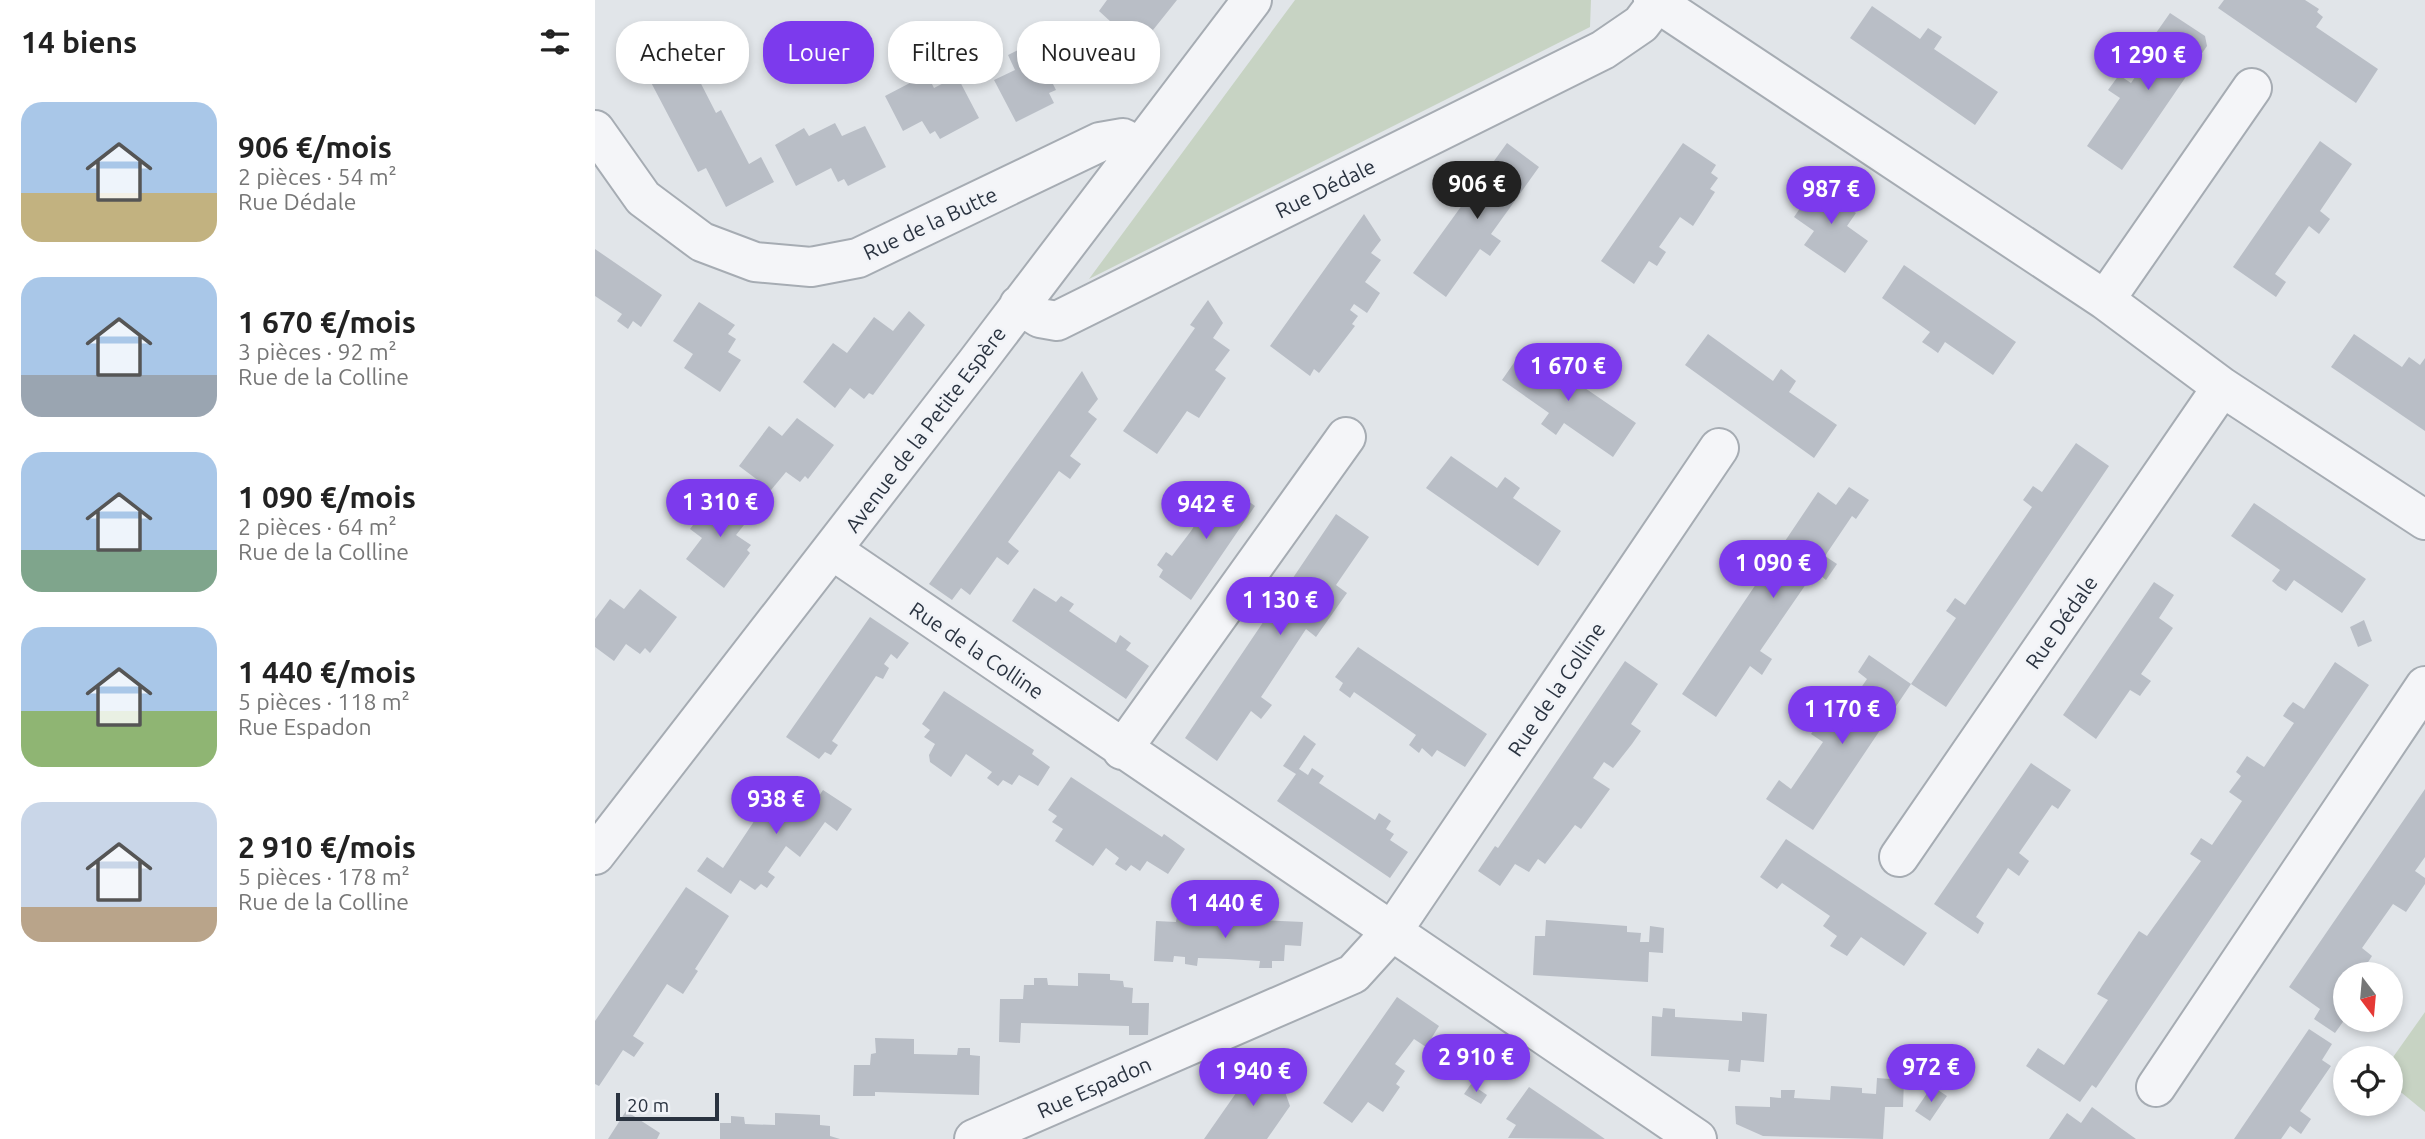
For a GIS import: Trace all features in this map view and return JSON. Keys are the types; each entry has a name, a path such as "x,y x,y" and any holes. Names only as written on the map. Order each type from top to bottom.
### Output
{"street":[{"name":"Avenue de la Petite Espère","path":"595,855 1252,0"},
{"name":"Rue Dédale","path":"1019,305 1039,318 1057,321 1603,50 1641,24 1655,1 2105,300 2222,387 2425,520"},
{"path":"2105,300 2252,88"},
{"name":"Rue de la Butte","path":"595,130 643,198 702,242 755,262 811,267 858,258 1100,142 1122,138 1139,147"},
{"name":"Rue Dédale","path":"1899,858 2222,387"},
{"path":"1122,750 1346,437"},
{"name":"Rue de la Colline","path":"1392,930 1719,448"},
{"name":"Rue de la Colline","path":"832,550 1697,1139"},
{"path":"2156,1087 2425,685"},
{"name":"Rue Espadon","path":"974,1139 1353,974 1392,930"}],"green space":[{"path":"1295,0 1591,0 1590,27 1089,279"},
{"path":"2425,1012 2425,1112 2403,1094 2401,1046"}],"building":[{"path":"1107,0 1177,0 1160,21 1110,21 1099,11"},
{"path":"2224,0 2305,0 2319,9 2317,12 2323,17 2316,27 2378,69 2356,103 2218,8"},
{"path":"1872,6 1920,39 1928,28 1942,37 1934,49 1998,92 1975,125 1850,38"},
{"path":"2170,13 2205,36 2207,46 2122,170 2087,146 2120,98 2108,90 2119,75 2131,83 2162,37 2156,33"},
{"path":"1017,50 1017,84 1053,84 1056,90 1049,93 1054,103 1016,122 996,84 1003,84 1003,76 1015,70 1008,55"},
{"path":"652,84 701,84 716,113 721,110 749,164 761,157 774,182 726,207 706,168 698,172"},
{"path":"908,84 932,84 934,88 942,84 961,84 979,118 940,139 935,131 930,134 922,121 903,131 885,96"},
{"path":"835,123 842,136 865,126 886,167 848,186 844,179 838,182 831,168 796,186 775,145 804,128 809,136"},
{"path":"2320,141 2352,164 2320,211 2330,219 2319,234 2309,226 2275,274 2286,282 2276,297 2233,267"},
{"path":"1507,143 1539,167 1491,234 1501,241 1490,256 1480,249 1446,297 1413,273"},
{"path":"1683,143 1716,165 1711,173 1718,178 1710,189 1715,192 1693,226 1680,217 1659,247 1666,252 1657,266 1649,261 1634,284 1601,261"},
{"path":"1820,179 1855,202 1850,209 1856,213 1847,226 1868,241 1845,273 1804,245 1814,231 1794,217"},
{"path":"1364,214 1381,240 1371,253 1381,260 1365,282 1380,293 1367,313 1354,304 1350,310 1358,316 1352,324 1355,326 1319,373 1314,369 1310,376 1270,346"},
{"path":"595,249 662,295 641,327 633,321 628,329 617,321 622,314 595,296"},
{"path":"1904,265 2016,342 1993,375 1945,342 1938,353 1922,342 1930,332 1882,298"},
{"path":"1208,300 1223,323 1213,338 1230,350 1215,370 1226,378 1199,418 1187,411 1157,454 1123,431 1195,328 1190,325"},
{"path":"699,302 735,325 728,334 736,339 728,352 741,360 720,392 684,368 693,354 673,341"},
{"path":"909,311 925,325 873,395 869,393 864,399 850,388 835,408 803,382 833,343 847,353 874,317 893,331"},
{"path":"1708,334 1773,381 1781,369 1796,381 1789,392 1837,425 1814,458 1685,365"},
{"path":"2354,334 2402,367 2409,357 2420,365 2425,358 2425,431 2331,367"},
{"path":"1525,347 1636,423 1613,457 1564,423 1556,435 1541,424 1549,413 1502,380"},
{"path":"1082,371 1098,399 1088,412 1097,419 1070,456 1081,464 1070,479 1059,471 1008,542 1019,551 1008,565 997,557 970,595 961,588 952,600 929,584"},
{"path":"797,418 834,445 808,479 805,476 800,482 786,472 771,490 739,466 769,426 782,436"},
{"path":"2076,443 2109,466 1946,707 1911,684 1956,618 1946,611 1955,598 1965,605 2032,507 2023,500 2033,486 2042,492"},
{"path":"1451,456 1497,488 1505,477 1520,488 1513,498 1561,531 1538,566 1426,488"},
{"path":"1223,483 1255,506 1191,600 1159,577 1163,570 1157,565 1166,552 1172,556 1191,531 1208,504 1202,499 1211,487 1217,491"},
{"path":"1849,487 1869,500 1856,519 1852,516 1825,556 1837,564 1826,580 1815,571 1760,651 1772,659 1762,675 1750,666 1716,717 1682,694 1818,492 1836,505"},
{"path":"719,490 752,515 736,535 751,545 747,550 750,553 724,588 686,559 702,538 690,529"},
{"path":"2254,503 2366,579 2342,613 2294,580 2286,591 2278,586 2272,581 2280,570 2231,536"},
{"path":"1336,514 1369,537 1336,585 1347,593 1316,637 1306,629 1261,697 1272,705 1261,719 1251,711 1217,761 1185,738"},
{"path":"2154,582 2174,595 2159,618 2173,628 2141,674 2151,681 2140,696 2130,690 2096,739 2063,715"},
{"path":"1034,588 1056,602 1061,596 1074,604 1069,611 1116,643 1120,635 1131,643 1126,650 1149,666 1126,699 1012,621"},
{"path":"640,589 677,617 650,653 645,648 640,654 626,644 614,661 595,647 595,619 610,599 624,609"},
{"path":"870,617 909,643 897,659 891,654 884,664 889,668 883,679 876,676 832,741 838,745 831,755 825,752 819,759 786,737"},
{"path":"2364,620 2372,641 2358,647 2350,627"},
{"path":"1358,647 1487,734 1465,767 1437,750 1432,757 1422,748 1419,753 1409,745 1416,735 1354,692 1350,698 1339,690 1343,683 1335,677"},
{"path":"1869,655 1911,684 1813,830 1766,799 1779,780 1791,789 1823,742 1811,734 1822,719 1834,727 1867,679 1858,672"},
{"path":"1625,661 1658,684 1631,724 1641,731 1613,768 1604,762 1593,778 1610,789 1581,829 1575,825 1545,864 1538,859 1529,872 1515,864 1500,886 1478,871 1495,846 1498,848"},
{"path":"2335,662 2369,685 2096,1088 2092,1085 2080,1102 2026,1066 2038,1048 2064,1065 2108,1000 2097,994 2102,986 2139,931 2147,936 2201,861 2190,854 2201,838 2212,845 2242,801 2229,792 2241,776 2236,772 2247,756 2264,767 2294,723 2283,716 2288,708 2293,702 2304,709"},
{"path":"944,691 1034,750 1032,754 1050,767 1038,786 1019,775 1012,785 1003,780 998,786 987,778 992,772 966,754 951,777 930,762 929,755 935,744 924,737 930,730 922,724"},
{"path":"1304,735 1316,744 1299,769 1308,775 1312,768 1324,776 1319,783 1375,820 1379,813 1391,821 1386,829 1394,834 1390,840 1408,852 1390,878 1277,801 1296,774 1283,766"},
{"path":"2031,763 2071,790 2058,809 2052,805 2019,853 2029,861 2019,876 2008,868 1976,917 1984,923 1978,934 1934,904"},
{"path":"1071,777 1162,837 1164,834 1185,849 1168,874 1147,861 1140,871 1131,865 1126,871 1115,864 1119,858 1106,848 1093,866 1055,841 1063,829 1052,822 1057,816 1048,810"},
{"path":"782,779 815,802 823,790 852,809 837,831 825,822 800,857 786,846 768,872 775,877 767,888 761,884 755,890 740,880 731,894 697,871 707,857 723,868"},
{"path":"2425,789 2425,857 2415,871 2425,878 2425,884 2406,912 2393,904 2362,948 2372,956 2368,962 2333,962 2333,1032 2314,1019 2320,1009 2289,987"},
{"path":"1786,839 1927,933 1904,966 1861,937 1847,956 1830,946 1837,936 1823,926 1830,916 1782,883 1777,889 1760,877"},
{"path":"686,887 729,916 695,969 698,971 683,994 667,984 633,1036 644,1043 634,1057 623,1050 599,1086 595,1084 595,1021"},
{"path":"1177,916 1303,922 1301,946 1285,945 1284,961 1272,961 1272,968 1259,968 1260,961 1228,959 1198,958 1197,966 1185,964 1185,957 1174,956 1173,962 1154,961 1156,921 1176,922"},
{"path":"1546,920 1627,926 1627,932 1641,933 1640,942 1649,942 1650,926 1664,928 1663,953 1649,952 1648,982 1533,975 1535,936 1545,936"},
{"path":"1078,973 1110,974 1110,980 1123,981 1124,987 1133,988 1132,1003 1149,1003 1148,1035 1129,1035 1129,1026 1021,1023 1020,1043 999,1042 1000,999 1023,999 1024,985 1034,985 1034,978 1047,978 1048,985 1078,986"},
{"path":"1397,997 1439,1026 1426,1047 1414,1039 1395,1064 1405,1071 1396,1084 1400,1087 1383,1112 1368,1102 1352,1123 1323,1103"},
{"path":"1663,1008 1675,1009 1675,1017 1742,1021 1742,1012 1767,1014 1764,1062 1741,1060 1740,1072 1728,1071 1729,1060 1651,1056 1652,1016 1662,1017"},
{"path":"2309,1029 2332,1044 2322,1060 2331,1066 2300,1111 2311,1119 2301,1134 2290,1126 2281,1139 2234,1139"},
{"path":"875,1038 914,1039 914,1054 957,1055 958,1048 970,1048 970,1055 980,1056 979,1095 875,1092 875,1096 853,1096 854,1065 870,1065 871,1054 876,1053"},
{"path":"1257,1063 1289,1086 1285,1092 1290,1106 1267,1139 1204,1139"},
{"path":"1877,1078 1904,1080 1903,1107 1885,1107 1883,1139 1763,1136 1736,1124 1735,1106 1770,1107 1770,1097 1781,1098 1781,1090 1795,1090 1794,1098 1830,1100 1831,1086 1862,1088 1862,1093 1876,1094"},
{"path":"1471,1084 1487,1095 1481,1104 1464,1094"},
{"path":"1932,1086 1947,1096 1930,1121 1915,1111"},
{"path":"1529,1087 1605,1139 1508,1138 1516,1125 1506,1119"},
{"path":"2092,1107 2136,1139 2049,1139 2067,1113 2081,1123"},
{"path":"626,1111 660,1133 657,1139 608,1139"},
{"path":"775,1113 820,1115 820,1125 830,1126 830,1136 840,1139 720,1139 720,1123 731,1123 731,1116 744,1117 745,1124 775,1125"}]}
